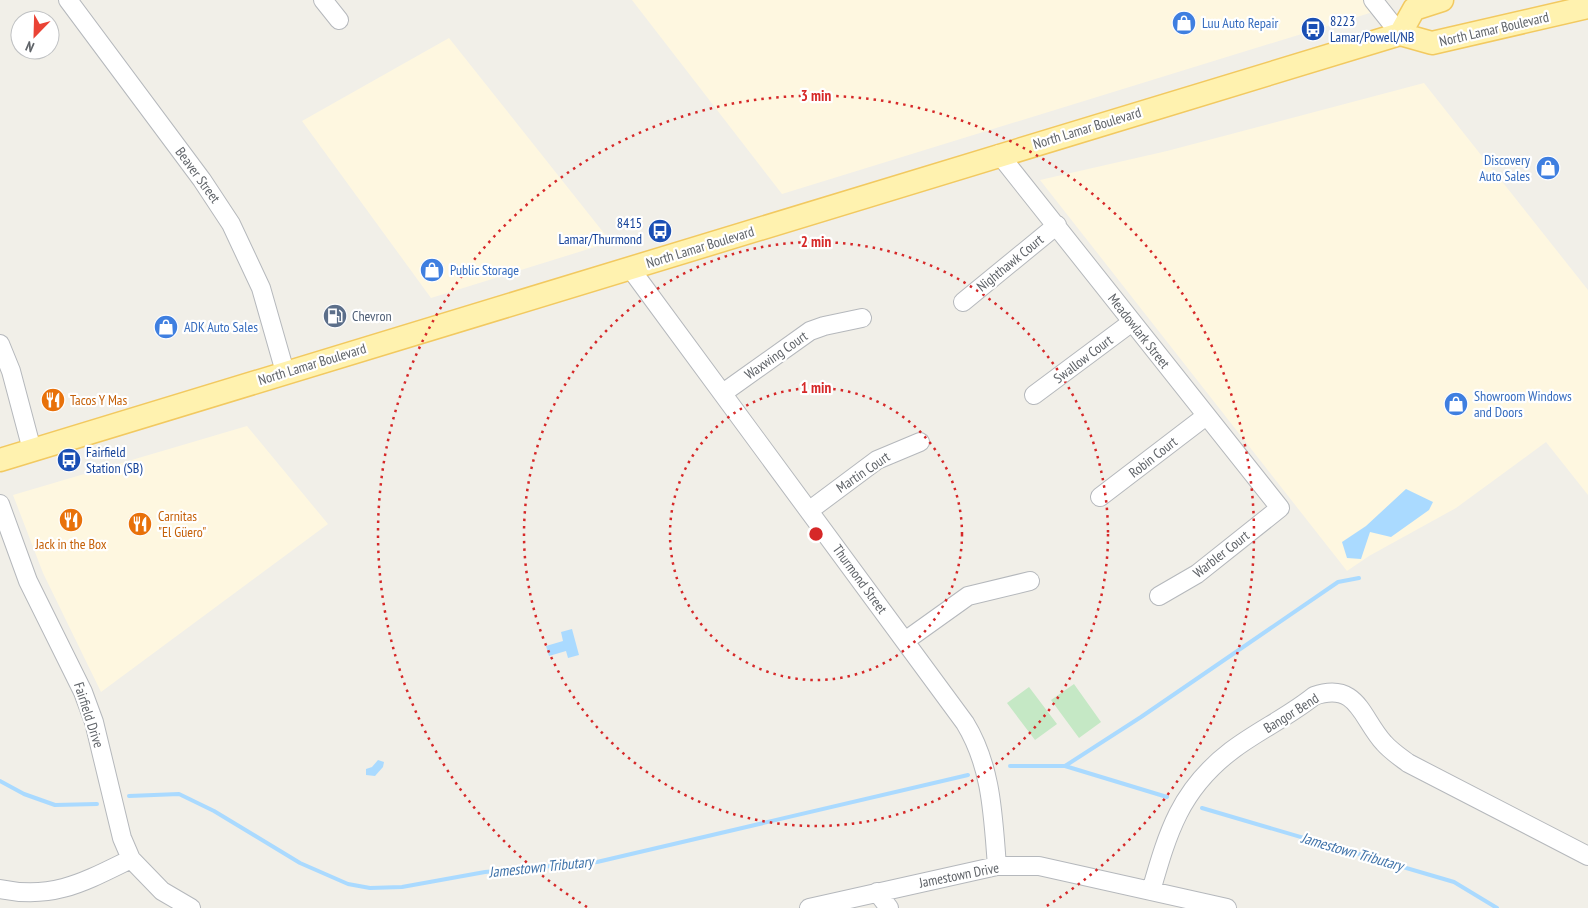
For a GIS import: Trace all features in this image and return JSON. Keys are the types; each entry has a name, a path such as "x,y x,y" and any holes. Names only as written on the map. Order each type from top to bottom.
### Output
{"main road":[{"path":"1400,34 1414,9 1442,0"},
{"name":"North Lamar Boulevard","path":"0,460 999,154 1400,34 1432,43 1588,7"}],"street":[{"name":"Beaver Street","path":"68,0 202,180 231,224 261,288 285,372"},
{"path":"323,0 339,20"},
{"path":"1373,0 1400,34"},
{"name":"Meadowlark Street","path":"999,154 1280,508"},
{"name":"Nighthawk Court","path":"963,302 1057,225"},
{"name":"Thurmond Street","path":"630,268 810,510 977,742 991,796 997,866"},
{"name":"Waxwing Court","path":"723,393 810,331 862,318"},
{"name":"Swallow Court","path":"1034,395 1132,322"},
{"path":"0,344 11,371 32,450"},
{"name":"Robin Court","path":"1100,497 1206,416"},
{"name":"Martin Court","path":"810,510 877,460 920,442"},
{"name":"Fairfield Drive","path":"0,504 28,581 83,692 94,722 122,838 131,859 162,891 191,908"},
{"name":"Warbler Court","path":"1159,596 1197,574 1280,508"},
{"path":"905,641 968,596 1030,580"},
{"name":"Bangor Bend","path":"1151,891 1168,831 1190,792 1231,751 1314,696 1324,692 1335,692 1355,701 1384,743 1408,763 1588,856"},
{"path":"0,888 36,893 65,889 131,859"},
{"name":"Jamestown Drive","path":"809,908 997,866 1039,866 1226,908"},
{"path":"877,892 890,908"}],"shaded area":[{"path":"632,0 1363,0 1373,12 782,194"},
{"path":"449,38 611,242 431,298 302,121"},
{"path":"1424,83 1588,290 1588,495 1546,442 1456,508 1369,556 1347,571 1040,180 1167,151"},
{"path":"247,426 328,524 101,692 43,573 13,495"}],"green space":[{"path":"1074,684 1101,722 1079,738 1051,700"},
{"path":"1029,687 1057,724 1035,740 1007,703"}],"water":[{"path":"1406,489 1433,502 1429,510 1391,537 1370,532 1361,559 1347,558 1342,542 1366,526"},
{"path":"572,629 579,655 568,658 566,651 549,656 546,646 563,641 561,632"},
{"path":"378,760 384,762 383,767 375,776 366,775 366,769 372,767"}],"waterway":[{"path":"1065,766 1141,717 1338,582 1359,578"},
{"name":"Jamestown Tributary","path":"1010,766 1065,766 1167,797"},
{"name":"Jamestown Tributary","path":"129,796 179,794 214,811 300,863 348,884 370,888 402,887 485,872 597,862 968,775"},
{"name":"Jamestown Tributary","path":"0,781 24,794 55,805 97,804"},
{"name":"Jamestown Tributary","path":"1202,808 1454,882 1497,908"}],"place":[{"name":"Luu Auto Repair","path":"1184,23"},
{"name":"8223 Lamar/Powell/NB","path":"1313,29"},
{"name":"Discovery Auto Sales","path":"1548,168"},
{"name":"8415 Lamar/Thurmond","path":"660,231"},
{"name":"Public Storage","path":"432,270"},
{"name":"Chevron","path":"335,316"},
{"name":"ADK Auto Sales","path":"166,327"},
{"name":"Tacos Y Mas","path":"53,400"},
{"name":"Showroom Windows and Doors","path":"1456,404"},
{"name":"Fairfield Station (SB)","path":"69,460"},
{"name":"Jack in the Box","path":"71,520"},
{"name":"Carnitas \"El Güero\"","path":"140,524"}]}
